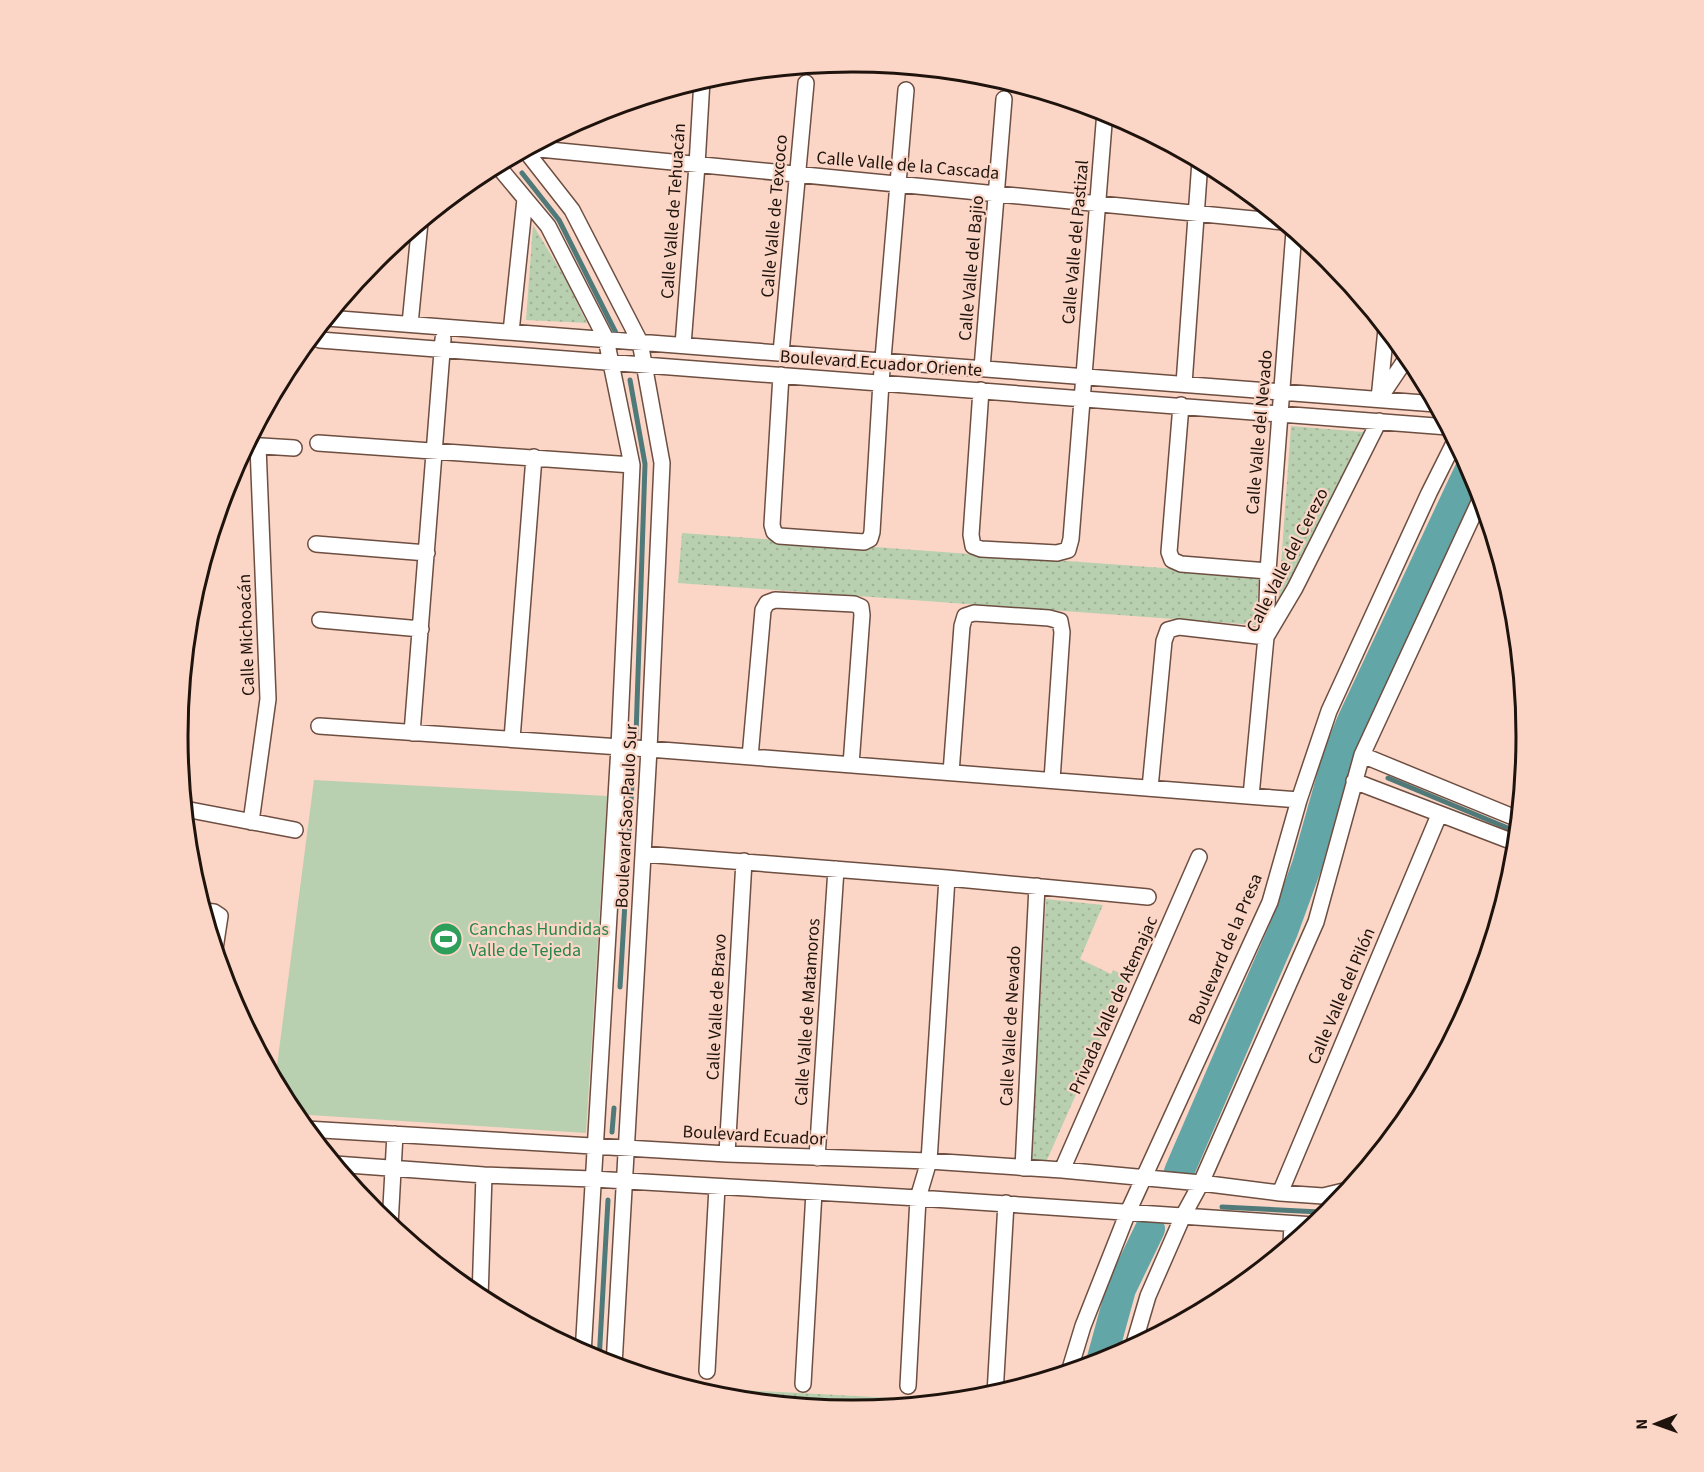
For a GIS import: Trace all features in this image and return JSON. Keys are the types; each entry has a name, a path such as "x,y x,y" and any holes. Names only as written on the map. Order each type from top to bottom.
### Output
{"street":[{"name":"Calle Valle de Texcoco","path":"782,353 806,83"},
{"name":"Calle Valle de Tehuacán","path":"683,345 698,165 702,90"},
{"path":"781,375 772,525 774,532 779,536 864,542 870,539 906,90"},
{"name":"Calle Valle del Bajio","path":"982,368 1004,99"},
{"name":"Calle Valle del Pastizal","path":"981,390 971,535 973,546 981,549 1057,553 1068,550 1071,539 1104,122"},
{"name":"Calle Valle de la Cascada","path":"540,150 1270,221"},
{"name":"Boulevard Sao Paulo Sur","path":"531,155 572,210 640,342 662,463 649,748 615,1355"},
{"path":"1184,384 1199,171"},
{"name":"Boulevard Sao Paulo Sur","path":"503,172 548,226 606,339 632,465 619,747 585,1343"},
{"path":"511,332 525,199"},
{"path":"410,324 419,233"},
{"name":"Calle Valle del Nevado","path":"1266,637 1268,571 1293,240"},
{"name":"Boulevard Ecuador Oriente","path":"336,319 1426,403"},
{"path":"412,733 444,327"},
{"name":"Boulevard Ecuador Oriente","path":"319,340 1439,426"},
{"path":"1379,399 1385,340"},
{"path":"1379,399 1402,365"},
{"path":"1181,405 1169,552 1172,560 1181,564 1268,571"},
{"name":"Calle Valle del Cerezo","path":"1251,796 1266,637 1295,588 1380,420"},
{"path":"318,443 632,465"},
{"path":"254,446 294,448"},
{"name":"Boulevard de la Presa","path":"1072,1362 1083,1326 1128,1212 1270,902 1299,800 1329,711 1451,449"},
{"name":"Calle Michoacán","path":"251,822 268,699 252,451"},
{"path":"512,740 534,457"},
{"path":"1136,1336 1148,1296 1183,1216 1201,1183 1316,922 1362,755 1476,509"},
{"path":"316,544 427,553"},
{"path":"750,757 763,610 767,603 775,600 854,604 861,607 862,615 851,765"},
{"path":"951,772 962,626 965,616 974,613 1049,618 1060,621 1062,632 1052,780"},
{"path":"320,620 421,629"},
{"path":"1150,788 1164,641 1168,630 1179,627 1266,637"},
{"path":"319,726 649,748 1299,800"},
{"path":"1362,755 1511,816"},
{"path":"1354,781 1507,840"},
{"path":"193,810 295,830"},
{"name":"Calle Valle del Pilón","path":"1280,1193 1439,815"},
{"path":"643,854 947,878 1148,897"},
{"name":"Privada Valle de Atemajac","path":"1062,1170 1199,857"},
{"name":"Calle Valle de Bravo","path":"727,1154 744,861"},
{"name":"Calle Valle de Matamoros","path":"817,1158 836,869"},
{"path":"908,1386 918,1198 929,1161 947,878"},
{"name":"Calle Valle de Nevado","path":"1023,1168 1037,886"},
{"path":"212,912 220,916 218,931"},
{"name":"Boulevard Ecuador","path":"318,1130 727,1154 929,1161 1145,1177 1280,1193 1323,1196 1333,1194"},
{"path":"391,1214 394,1134"},
{"path":"345,1165 484,1175 593,1179 1006,1203 1301,1225"},
{"path":"480,1286 484,1175"},
{"path":"707,1371 717,1186"},
{"path":"803,1384 814,1192"},
{"path":"996,1384 1006,1203"},
{"path":"1292,1225 1292,1234"}],"green space":[{"path":"533,225 565,278 587,323 526,320"},
{"path":"1291,426 1364,432 1278,606"},
{"path":"682,533 1259,575 1256,625 678,583"},
{"name":"Canchas Hundidas Valle de Tejeda","path":"314,780 607,796 586,1133 307,1115 277,1068"},
{"path":"1046,899 1103,905 1080,959 1111,974 1113,970 1128,977 1047,1160 1031,1160"},
{"path":"740,1390 900,1398 809,1399"}],"waterway":[{"path":"522,173 559,220 616,333"},
{"path":"630,380 645,464 636,735"},
{"path":"1179,1172 1283,931 1307,865 1338,755 1352,721 1464,481"},
{"path":"620,987 633,767"},
{"path":"1388,778 1509,829"},
{"path":"612,1132 614,1108"},
{"path":"1189,1149 1192,1162"},
{"path":"600,1350 608,1200"},
{"path":"1222,1207 1316,1212"},
{"path":"1104,1350 1121,1289 1150,1229"}],"place":[{"name":"Canchas Hundidas Valle de Tejeda","path":"446,939"}]}
